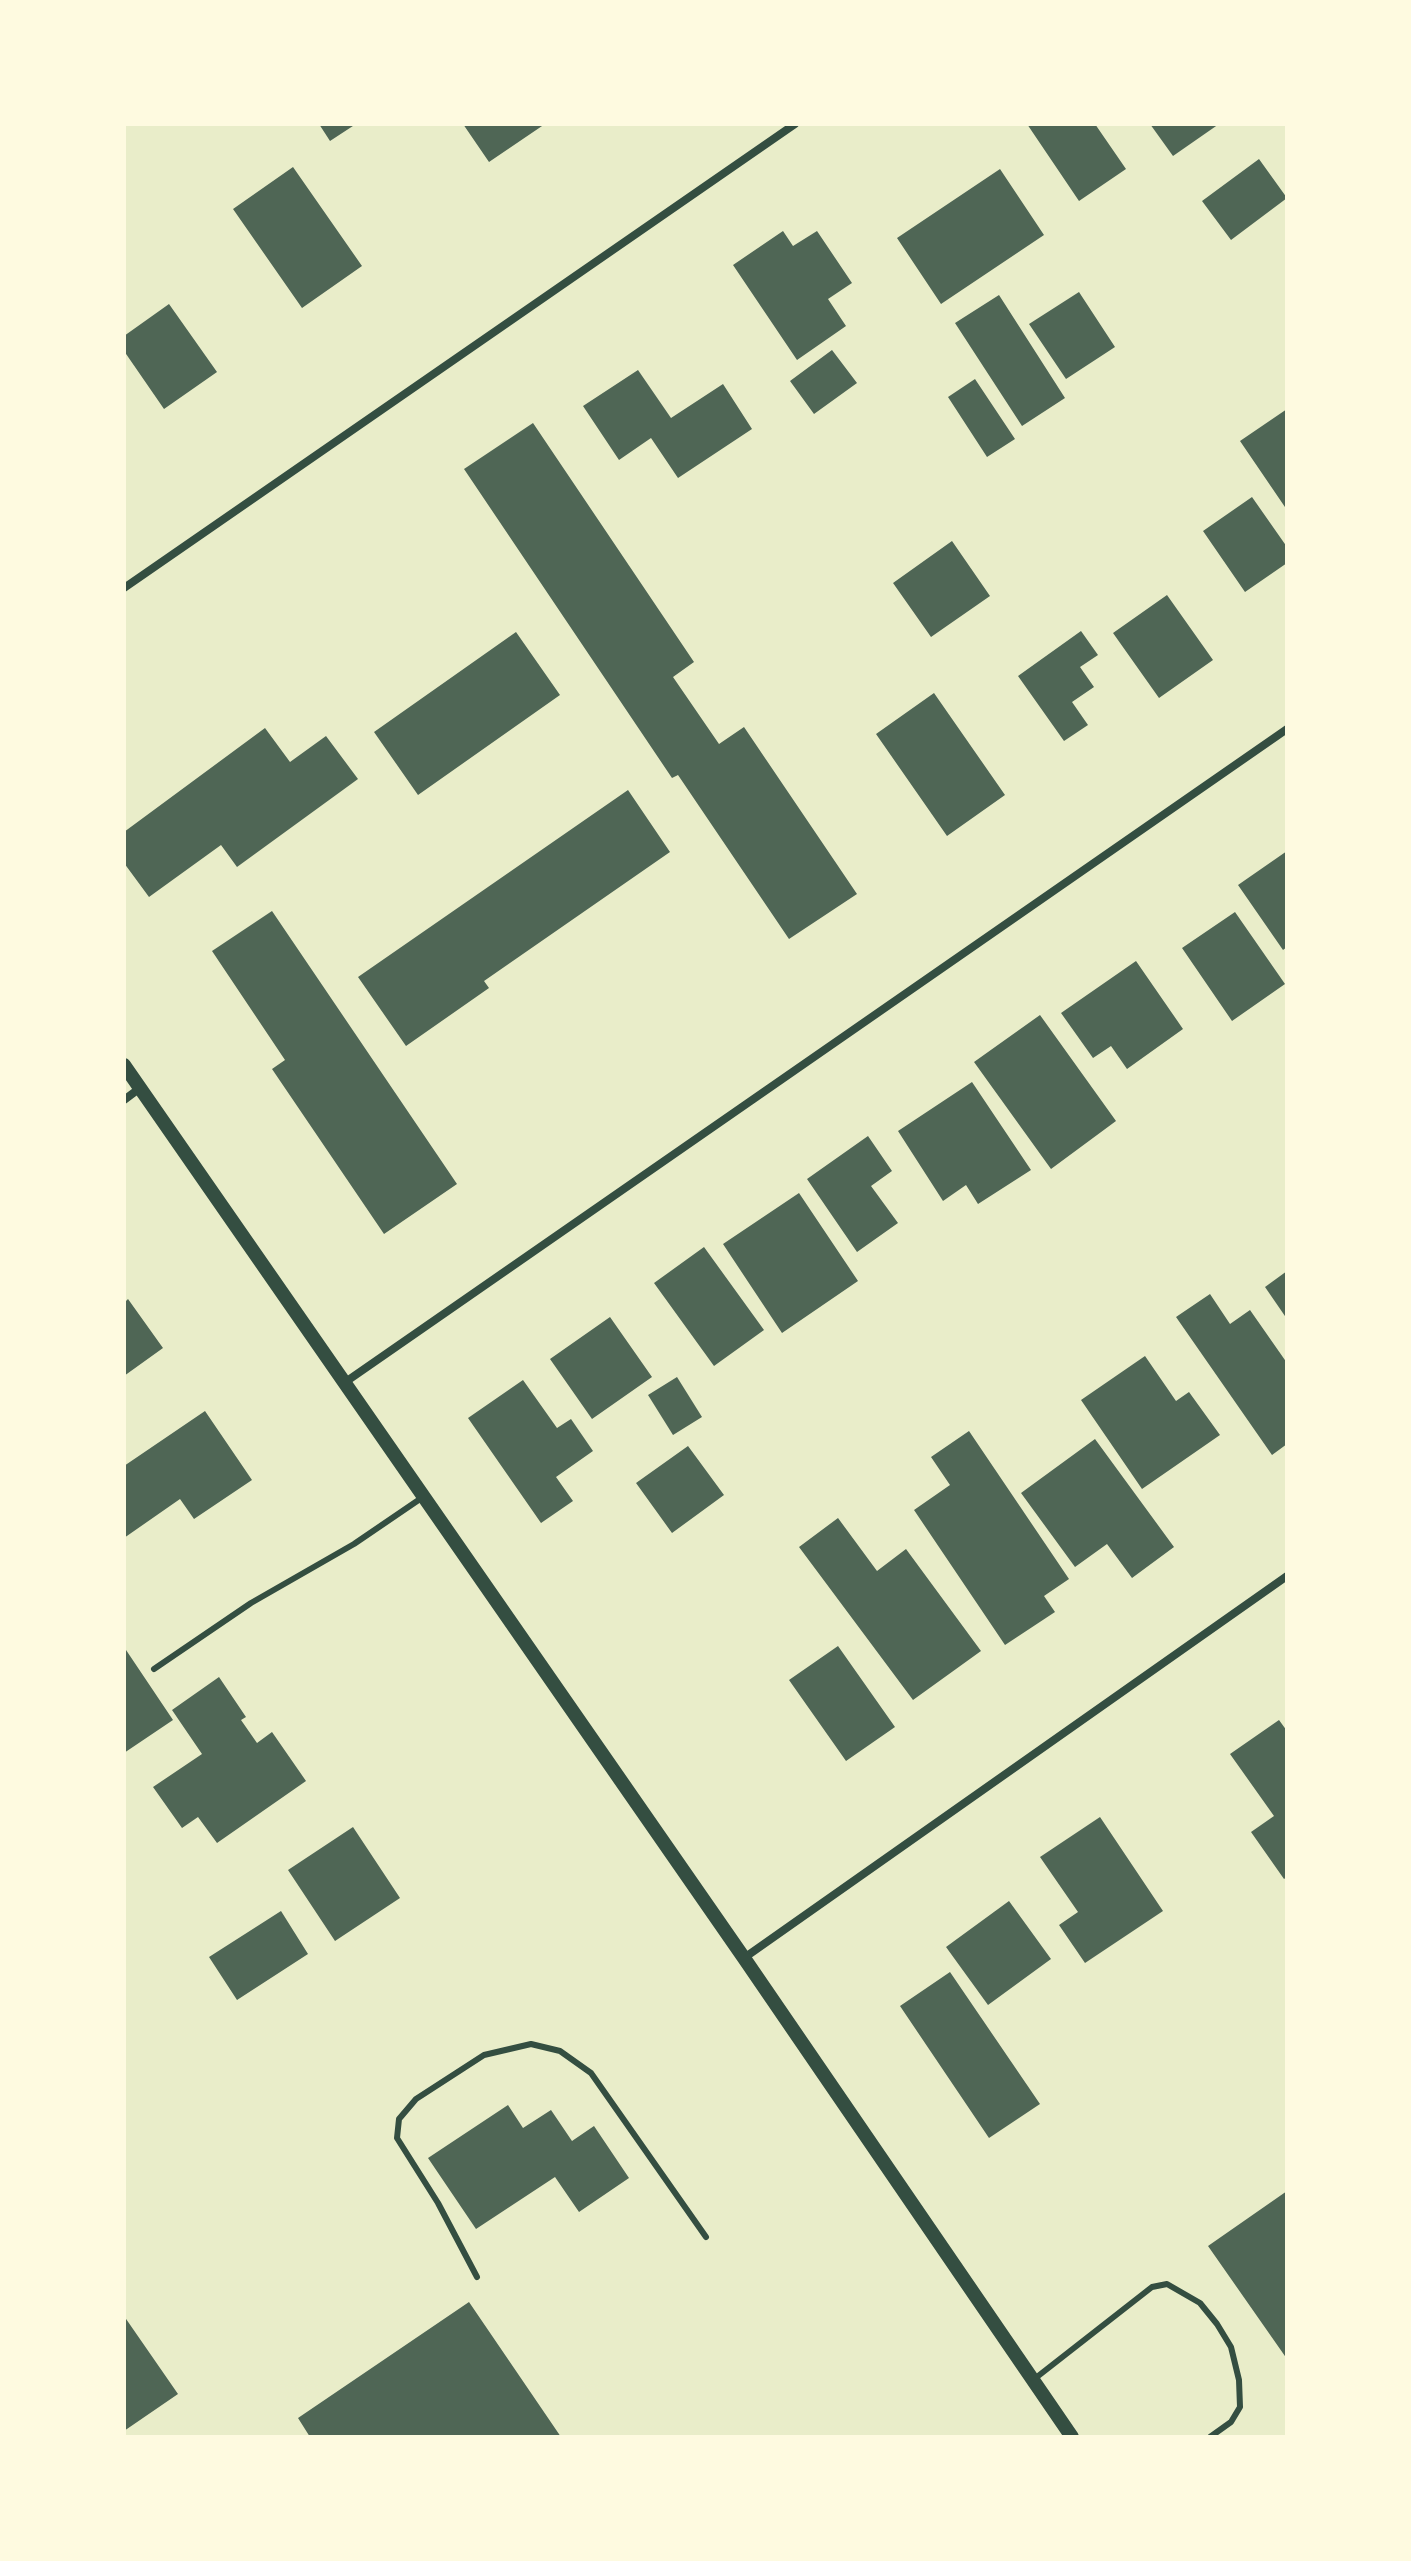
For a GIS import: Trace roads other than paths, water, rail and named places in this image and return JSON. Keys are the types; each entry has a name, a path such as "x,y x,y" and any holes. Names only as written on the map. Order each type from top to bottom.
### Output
{"street":[{"path":"124,588 795,124"},
{"path":"344,1383 1287,729"},
{"path":"124,1065 744,1958 1072,2437"},
{"path":"124,1100 140,1088"},
{"path":"744,1958 1287,1576"}],"lane":[{"path":"154,1669 251,1603 354,1544 423,1497"},
{"path":"477,2277 438,2203 397,2138 399,2119 416,2099 484,2055 531,2044 560,2051 591,2073 706,2237"},
{"path":"1033,2380 1152,2287 1167,2284 1200,2303 1231,2347 1239,2380 1240,2407 1231,2422 1210,2437"}]}
